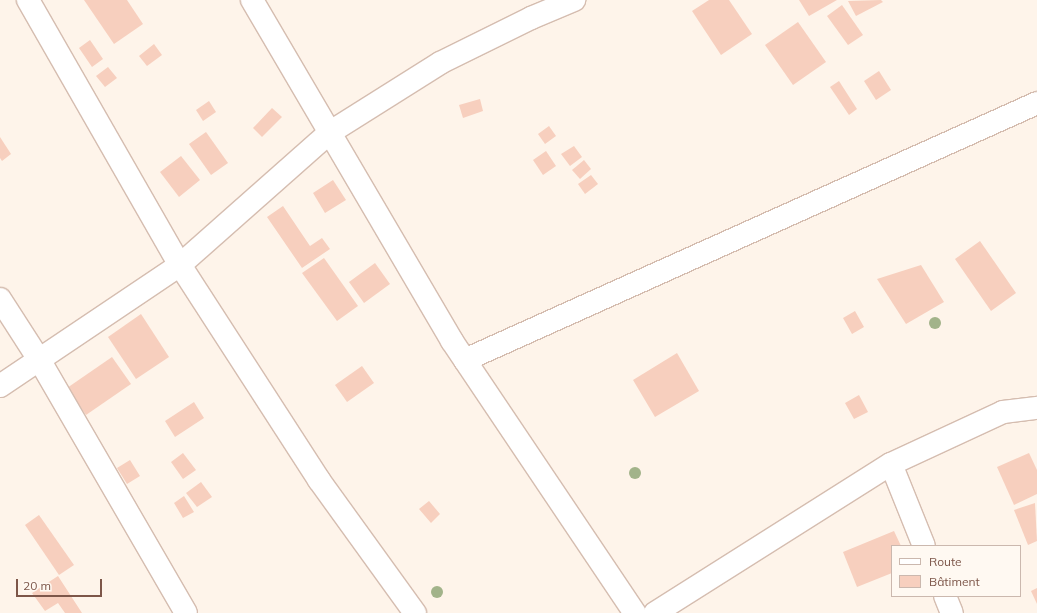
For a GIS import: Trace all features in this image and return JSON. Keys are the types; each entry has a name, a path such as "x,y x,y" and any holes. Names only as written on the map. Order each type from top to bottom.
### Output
{"street":[{"path":"28,0 180,265 319,480 415,613"},
{"path":"252,0 305,87 329,133 465,360 635,613"},
{"path":"0,386 40,361 180,265 329,133 440,63 531,18 574,0"},
{"path":"465,360 1037,103"},
{"path":"0,299 40,361 186,613"},
{"path":"655,613 891,464 1003,412 1037,408"},
{"path":"891,464 924,545"},
{"path":"945,597 952,613"}],"building":[{"path":"84,0 127,0 143,24 114,44"},
{"path":"709,0 729,0 752,34 721,55 692,11"},
{"path":"799,0 837,0 809,16"},
{"path":"881,0 883,2 856,16 848,1"},
{"path":"842,5 863,35 848,45 827,16"},
{"path":"798,22 826,62 793,85 765,45"},
{"path":"90,40 103,59 92,67 79,48"},
{"path":"154,44 162,55 147,66 139,56"},
{"path":"108,67 117,78 105,87 96,76"},
{"path":"879,71 891,90 876,100 864,81"},
{"path":"839,81 857,109 849,115 830,87"},
{"path":"480,99 483,111 463,118 459,105"},
{"path":"209,101 216,112 203,121 196,110"},
{"path":"272,108 282,117 262,137 253,128"},
{"path":"549,126 556,136 545,144 538,134"},
{"path":"206,132 228,163 211,175 189,144"},
{"path":"0,137 11,154 2,161 0,158"},
{"path":"574,146 582,157 570,166 561,154"},
{"path":"546,151 556,166 543,175 533,160"},
{"path":"181,156 200,180 179,197 160,172"},
{"path":"584,160 591,169 580,179 572,170"},
{"path":"591,175 598,184 585,194 578,184"},
{"path":"333,180 346,200 325,213 313,193"},
{"path":"283,206 310,246 322,238 330,249 302,268 267,217"},
{"path":"980,241 1016,293 991,311 955,259"},
{"path":"324,258 358,306 337,321 302,273"},
{"path":"375,263 390,284 364,303 349,282"},
{"path":"921,265 944,302 906,324 877,279"},
{"path":"855,311 864,327 852,334 843,318"},
{"path":"141,314 169,357 136,379 108,337"},
{"path":"677,353 699,391 655,417 633,380"},
{"path":"112,357 131,384 86,415 67,388"},
{"path":"362,366 374,383 347,402 335,385"},
{"path":"859,395 868,412 854,419 845,403"},
{"path":"194,402 204,418 175,437 165,421"},
{"path":"183,453 196,470 183,479 171,462"},
{"path":"1029,453 1037,470 1037,494 1014,505 997,467"},
{"path":"130,460 140,476 127,484 117,468"},
{"path":"201,482 212,497 197,507 186,493"},
{"path":"184,496 194,512 183,518 174,503"},
{"path":"429,501 440,514 431,523 419,509"},
{"path":"1035,503 1037,541 1028,545 1014,510"},
{"path":"39,515 74,565 59,575 25,525"},
{"path":"894,531 901,545 891,545 891,573 857,587 843,552"},
{"path":"58,576 82,613 65,613 58,603 45,611 32,593"},
{"path":"1037,588 1037,604 1031,591"}]}
